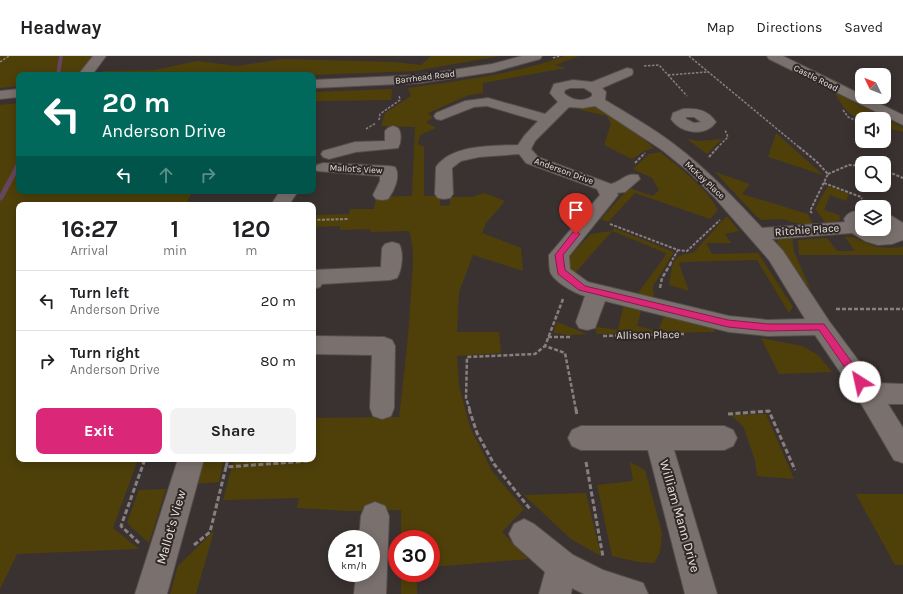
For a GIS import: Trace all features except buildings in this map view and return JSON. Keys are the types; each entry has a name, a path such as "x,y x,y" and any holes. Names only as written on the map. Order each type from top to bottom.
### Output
{"street":[{"path":"87,72 100,56"},
{"name":"Barrhead Road","path":"316,84 420,79 493,68 536,56"},
{"name":"Castle Road","path":"776,56 903,121"},
{"path":"594,94 581,84 565,87 579,104 594,94 627,72"},
{"name":"Anderson Drive","path":"523,148 529,139 549,120 565,87"},
{"path":"0,94 16,93"},
{"name":"McKay Place","path":"594,94 665,128 697,127 708,124"},
{"path":"441,116 470,103 488,102 549,120"},
{"path":"665,128 678,119 680,114 688,112 698,113 708,119 708,124"},
{"name":"McKay Place","path":"665,128 668,147 695,169 733,207 757,234"},
{"name":"Mallot's View","path":"320,160 356,147 392,145 393,131"},
{"name":"Anderson Drive","path":"523,148 532,160 604,186 609,195 559,255 560,272 582,288 728,324 768,328 816,318"},
{"name":"Anderson Drive","path":"444,194 444,167 456,157 478,152 523,148"},
{"name":"Mallot's View","path":"320,160 389,171 388,181 382,194"},
{"name":"Anderson Drive","path":"606,190 619,188 632,179"},
{"name":"Ritchie Place","path":"757,234 825,228 855,217"},
{"path":"872,236 889,239 894,237 897,235 896,227 891,224"},
{"path":"757,234 776,256 816,318 868,393 903,452"},
{"path":"316,279 390,273 392,248"},
{"path":"587,332 597,292"},
{"path":"316,345 384,346 382,408"},
{"path":"868,393 903,394"},
{"path":"581,438 724,438"},
{"name":"William Mann Drive","path":"658,438 701,594"},
{"name":"Mallot's View","path":"151,594 190,462"},
{"path":"370,594 375,516"},
{"path":"524,534 558,580 599,585 632,594"}],"path":[{"path":"0,62 9,56"},
{"path":"689,56 816,162 828,174"},
{"path":"627,72 625,69 658,65 696,106 698,113"},
{"path":"668,75 707,72"},
{"path":"364,130 378,122 380,114 400,100 399,93"},
{"path":"695,169 728,137 723,126 708,124"},
{"path":"825,228 810,211 828,174 850,164 855,165"},
{"path":"891,173 903,178"},
{"path":"824,183 861,197 861,200"},
{"path":"590,217 678,250 687,251 733,207"},
{"path":"316,220 348,219"},
{"path":"657,307 662,278 678,250"},
{"name":"Allison Place","path":"570,279 548,337 587,332 690,334"},
{"path":"816,318 903,309"},
{"path":"524,534 532,511 494,464 477,433 466,398 467,357 535,354 545,346"},
{"path":"724,438 722,414 769,411 795,470"},
{"path":"144,462 121,526 161,562"},
{"path":"192,547 210,532 227,462"},
{"path":"226,467 294,462"}],"shaded area":[{"path":"0,56 93,56 80,72 16,72 16,86 0,88"},
{"path":"431,56 500,56 415,71 316,75 316,72 102,72 154,70 197,61 237,66 283,59 394,62 421,65"},
{"path":"565,56 579,56 555,65 566,68 483,83 483,93 469,95 428,113 433,118 426,122 436,128 420,135 418,144 424,147 424,196 440,196 440,206 450,205 450,197 472,197 484,193 505,201 486,223 482,233 521,248 523,271 473,255 459,292 457,332 499,332 501,353 457,356 459,386 470,427 492,471 524,509 502,532 528,559 440,566 440,530 401,530 401,510 349,511 297,508 299,498 223,500 233,462 316,462 316,418 399,417 408,339 413,269 413,254 409,231 370,232 370,229 340,230 340,226 316,227 316,215 349,214 350,209 374,209 376,197 412,196 415,127 381,126 385,113 411,96 408,88 468,80 526,68"},
{"path":"392,89 391,100 316,101 316,92"},
{"path":"834,92 872,112 855,112 855,116 849,113"},
{"path":"16,103 16,194 191,194 187,202 16,202 16,462 137,462 113,528 139,549 17,554 0,589 0,105"},
{"path":"593,107 601,109 617,118 654,148 644,151 632,159 604,145 611,124 607,116 576,109"},
{"path":"891,122 903,128 903,132 891,129"},
{"path":"776,133 823,175 768,157"},
{"path":"687,139 699,141 722,139 707,154"},
{"path":"660,152 684,171 706,193 718,210 710,219 635,193 608,222 601,219 629,188 653,196 659,190 652,178 633,169 649,154"},
{"path":"715,172 750,184 742,194 808,214 814,226 791,222 784,219 762,220 757,217"},
{"path":"828,186 849,194 846,201 830,195 824,210 839,215 840,220 826,223 815,209"},
{"path":"727,216 739,231 725,234 731,243 706,243 712,254 758,253 793,307 789,313 757,260 681,262 679,264 689,291 669,285 672,267 676,259 680,256 693,253"},
{"path":"614,228 674,252 653,286 654,298 638,293 664,258 666,253 612,231"},
{"path":"612,231 575,273 570,268 569,257 591,234"},
{"path":"792,235 794,252 811,290 777,247 778,237"},
{"path":"845,237 858,239 878,247 903,247 903,255 799,255 798,240 827,238 837,251 855,251"},
{"path":"624,303 642,308 637,326 658,331 664,316 713,328 715,332 596,334 596,327 618,330"},
{"path":"557,322 587,334 570,335 553,333"},
{"path":"761,338 802,346 818,355 832,372 779,374"},
{"path":"766,414 794,479 757,476 755,460 743,426 731,415"},
{"path":"197,462 223,462 219,482 192,484"},
{"path":"630,462 645,470 662,533 660,552 654,563 638,562 612,556 597,485 633,481"},
{"path":"166,489 149,543 127,523 139,490"},
{"path":"586,493 601,556 571,539 524,495"},
{"path":"856,494 903,494 903,565 895,565"},
{"path":"214,531 196,594 170,594 178,566"},
{"path":"401,582 417,582 417,594 401,594"}],"waterway":[{"path":"58,72 61,56"},
{"path":"0,199 16,170"}],"route":[{"path":"576,234 559,255 560,272 582,288 728,324 768,328 821,327 860,382"}]}
